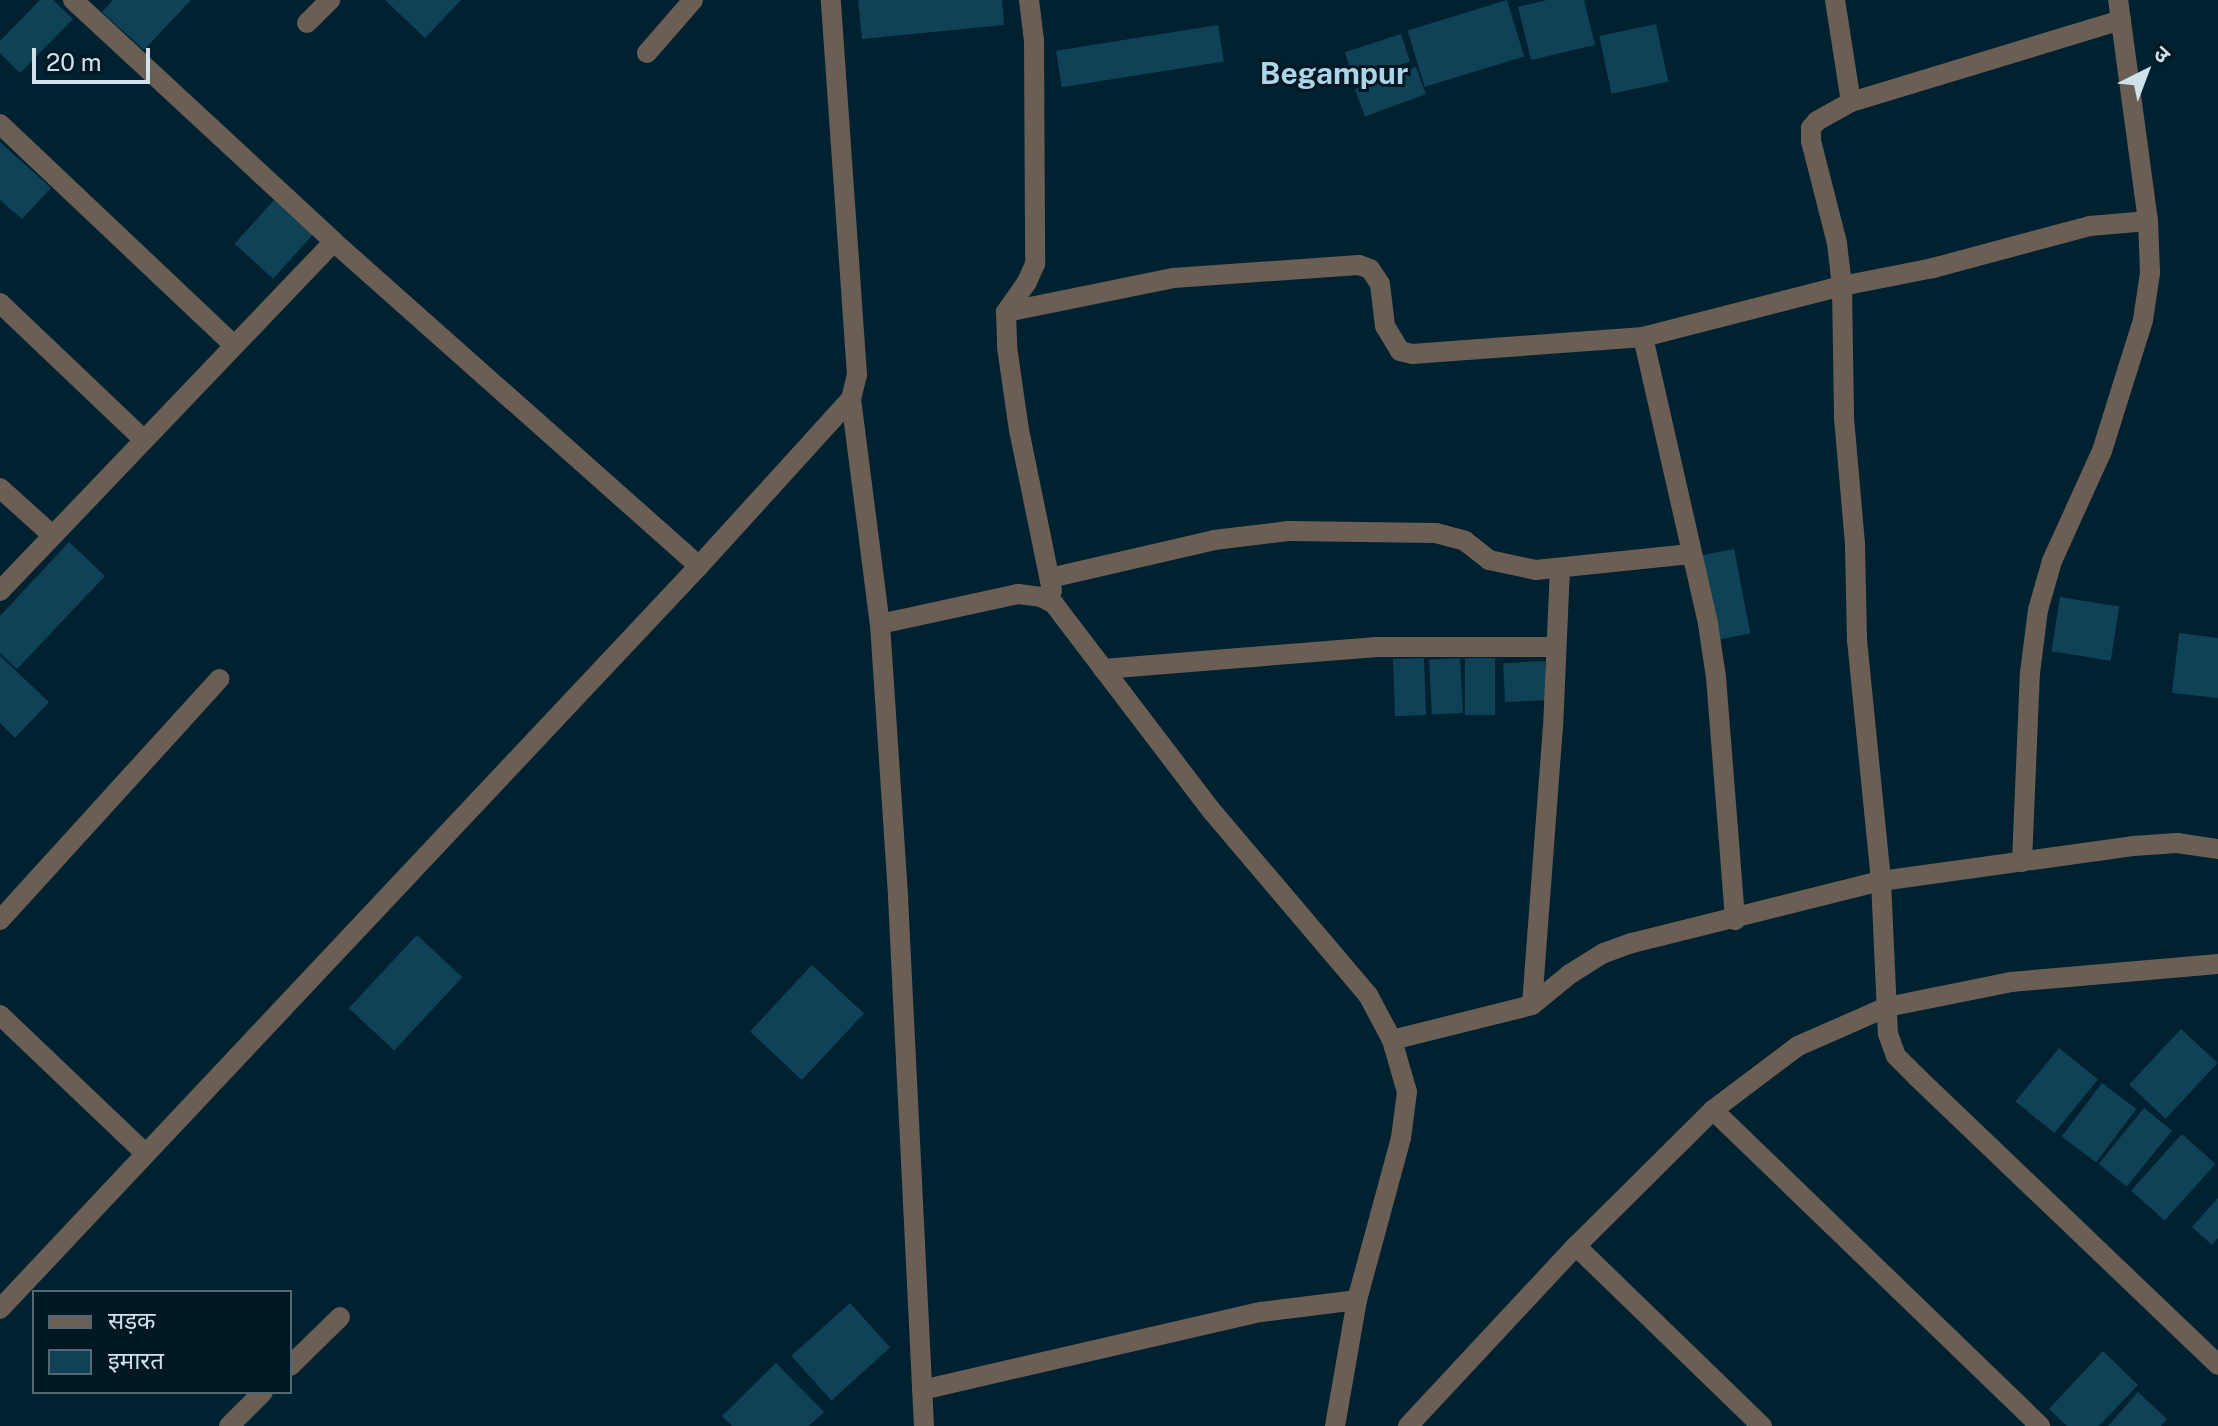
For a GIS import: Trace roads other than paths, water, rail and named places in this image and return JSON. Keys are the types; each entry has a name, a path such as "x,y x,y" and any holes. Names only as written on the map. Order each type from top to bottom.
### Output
{"street":[{"path":"73,0 334,242 699,566"},
{"path":"307,23 330,0"},
{"path":"647,53 693,0"},
{"path":"831,0 857,375 851,399 880,624 898,897 924,1426"},
{"path":"1029,0 1034,39 1035,264 1027,282 1006,312 1019,430 1054,604"},
{"path":"1835,0 1851,102"},
{"path":"2022,862 2030,673 2038,610 2052,561 2102,451 2143,320 2150,273 2148,221 2119,10 1851,102 1811,128 1842,286 1844,418 1855,545 1857,640 1881,881 1888,1034 1896,1056 2217,1361"},
{"path":"0,124 234,345"},
{"path":"1006,312 1173,278 1359,265 1370,269 1380,284 1385,326 1400,351 1412,354 1643,337 1842,286 1933,268 2090,226 2148,221"},
{"path":"0,591 334,242"},
{"path":"0,303 143,439"},
{"path":"1643,337 1708,624 1716,677 1735,920"},
{"path":"0,1309 144,1152 699,566 851,399"},
{"path":"0,488 52,535"},
{"path":"1050,578 1214,540 1288,531 1436,533 1465,541 1489,560 1508,567 1536,570 1690,554"},
{"path":"1532,1005 1560,568"},
{"path":"880,624 1018,594 1041,597 1054,604 1211,810 1368,995 1392,1040 1407,1092 1401,1138 1357,1300 1335,1426"},
{"path":"1103,669 1374,647 1556,647"},
{"path":"0,920 219,679"},
{"path":"1392,1040 1532,1005 1570,974 1604,953 1881,881 2177,843 2218,849"},
{"path":"1408,1426 1576,1246 1713,1110 1798,1046 1887,1007 2011,982 2218,964"},
{"path":"0,1015 144,1152"},
{"path":"1713,1110 2040,1426"},
{"path":"1576,1246 1762,1426"},
{"path":"922,1390 1261,1312 1357,1300"},
{"path":"292,1364 340,1317"},
{"path":"229,1426 261,1394"}],"district":[{"name":"Begampur","path":"1334,73"}]}
